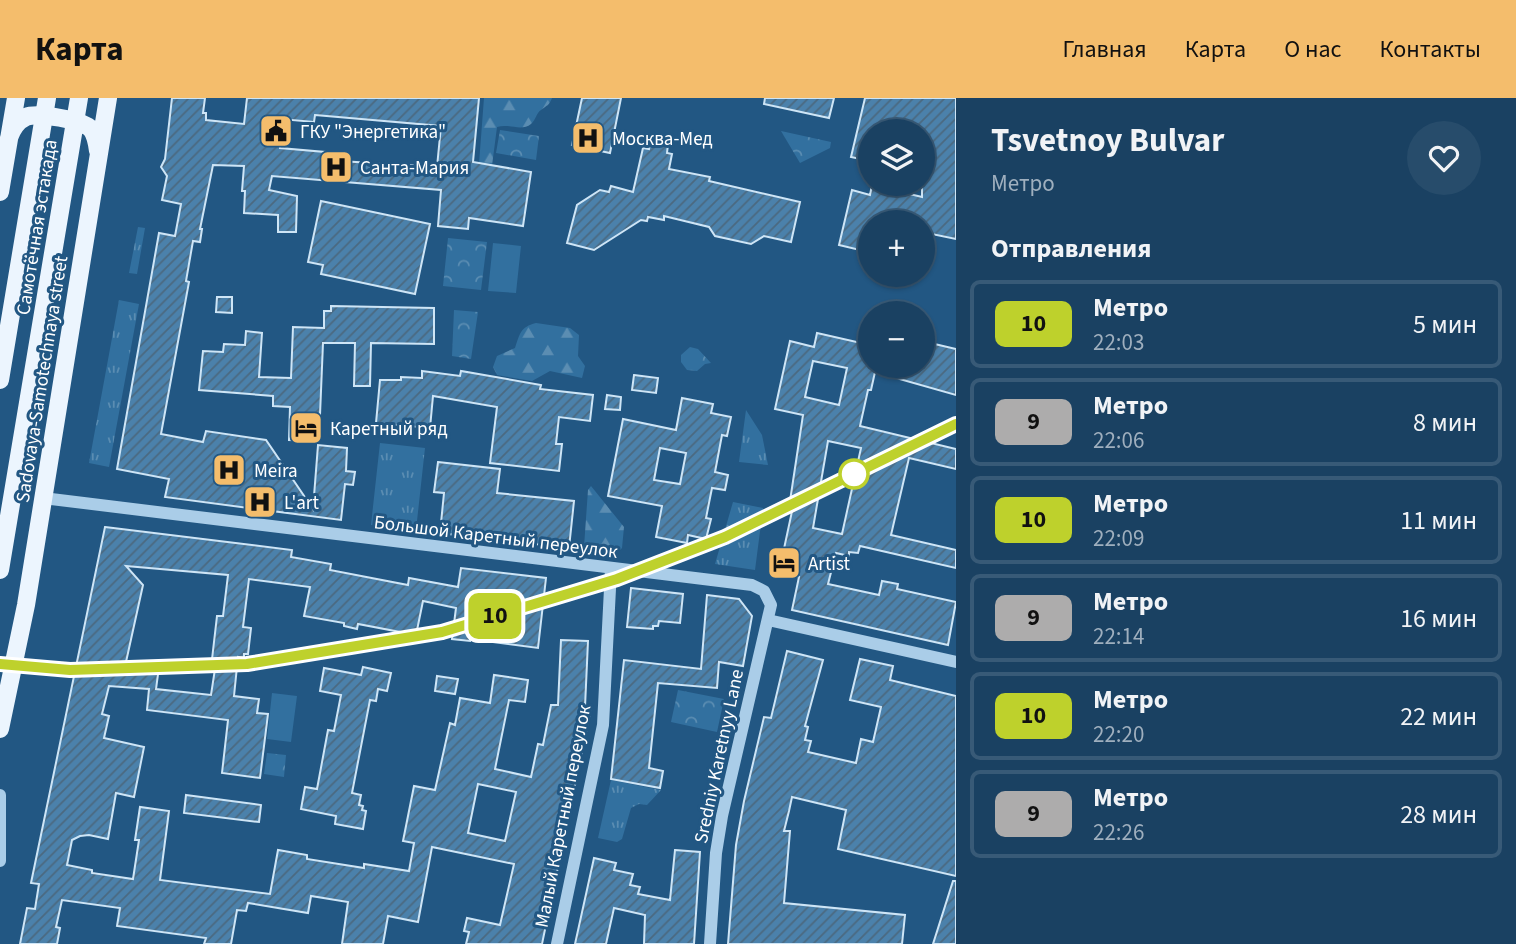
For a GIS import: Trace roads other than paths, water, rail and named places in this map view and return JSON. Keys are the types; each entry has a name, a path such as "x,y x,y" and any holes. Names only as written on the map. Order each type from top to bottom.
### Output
{"main road":[{"path":"0,192 16,98"},
{"name":"Самотёчная эстакада","path":"0,380 47,98"},
{"name":"Самотёчная эстакада","path":"0,570 79,98"},
{"name":"Sadovaya-Samotechnaya street","path":"0,729 16,661 108,98"},
{"path":"9,138 17,124 30,116 80,122 94,135 99,159"}],"street":[{"name":"Большой Каретный переулок","path":"43,498 759,587 771,605 768,620"},
{"name":"Малый Каретный переулок","path":"557,944 603,725 611,569"},
{"path":"768,620 956,662"},
{"name":"Sredniy Karetnyy Lane","path":"710,944 716,853 722,816 768,620"},
{"path":"0,795 0,861"}],"metro line":[{"name":"10","path":"0,664 70,670 247,664 442,632 617,579 725,537 956,424"}],"place":[{"name":"ГКУ \"Энергетика\"","path":"276,131"},
{"name":"Москва-Мед","path":"588,138"},
{"name":"Санта-Мария","path":"336,167"},
{"name":"Каретный ряд","path":"306,428"},
{"name":"Meira","path":"229,470"},
{"name":"L'art","path":"260,502"},
{"name":"Artist","path":"784,563"}]}
